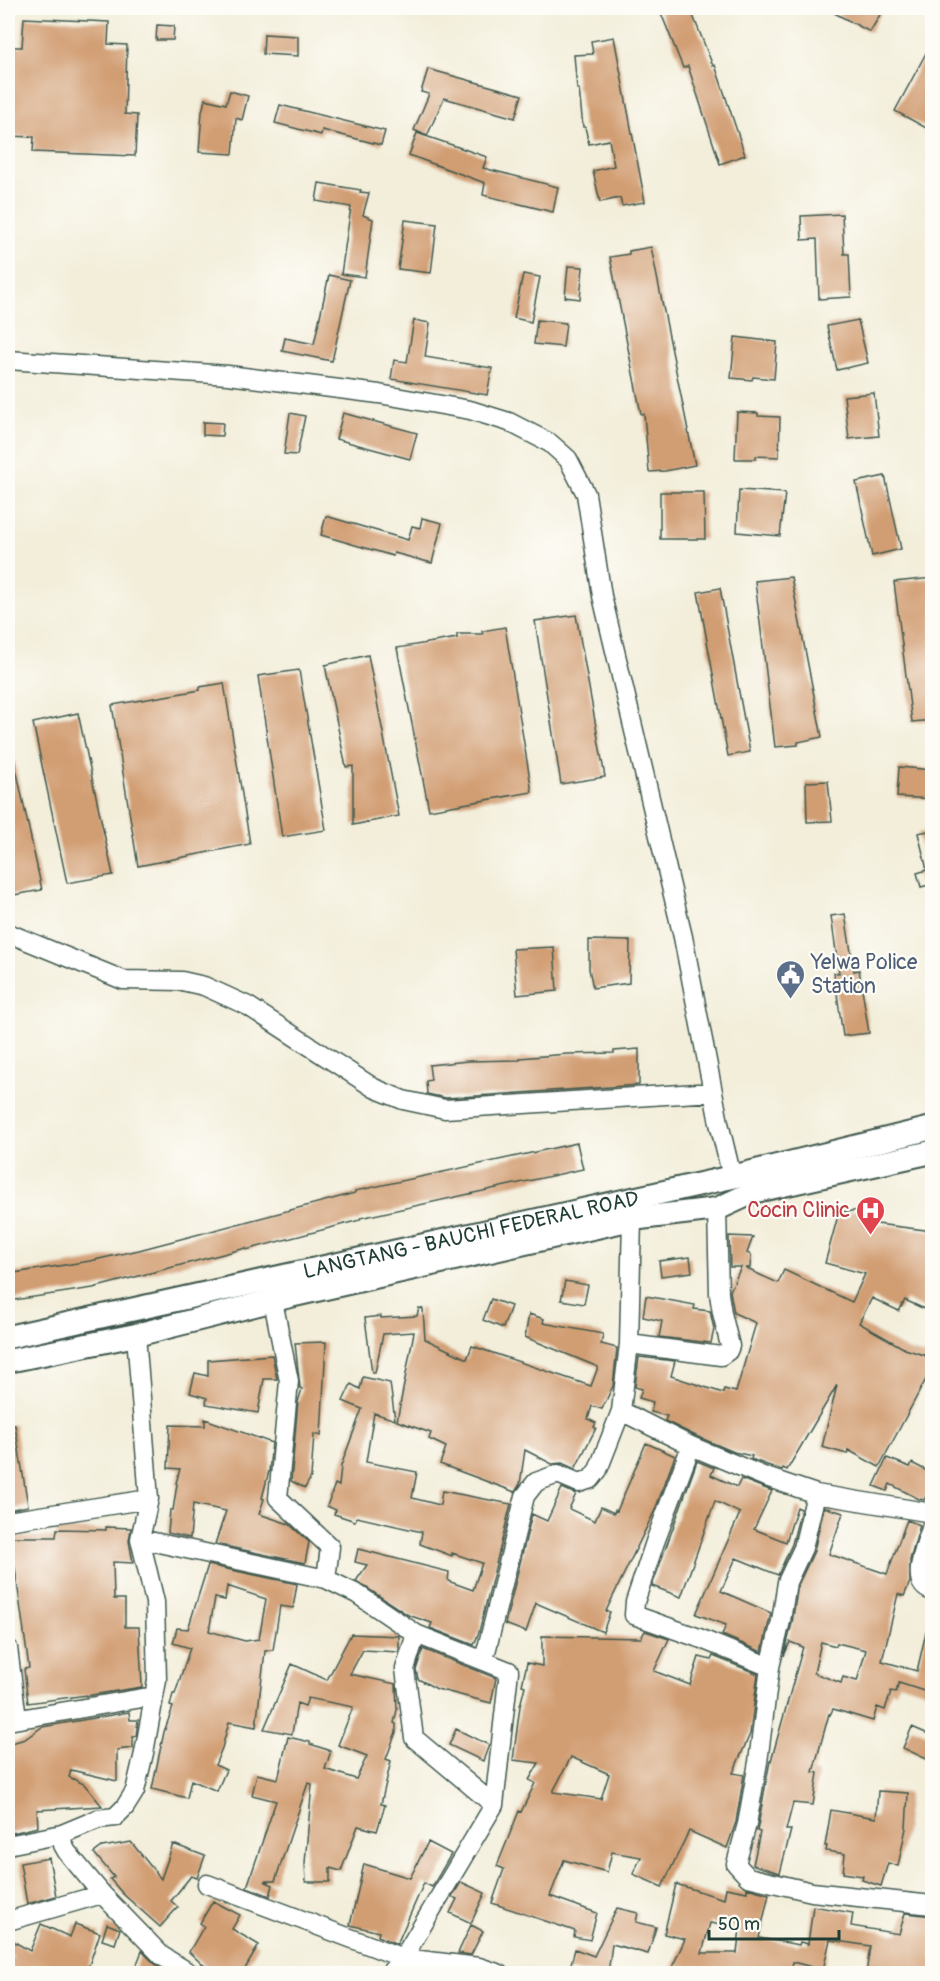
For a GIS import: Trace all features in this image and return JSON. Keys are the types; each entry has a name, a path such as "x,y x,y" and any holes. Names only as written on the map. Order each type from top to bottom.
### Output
{"main road":[{"name":"LANGTANG - BAUCHI FEDERAL ROAD","path":"8,1337 732,1177 933,1128"},
{"path":"8,1361 136,1335 273,1301 632,1219 717,1209 756,1191 933,1152"}],"street":[{"path":"8,360 228,375 379,394 470,410 509,422 550,443 568,459 586,494 602,596 683,937 732,1177"},
{"path":"8,933 123,980 182,981 204,986 248,1006 374,1088 403,1100 445,1109 713,1092"},
{"path":"629,1344 721,1356 729,1351 730,1346 719,1294 717,1209"},
{"path":"484,1660 525,1496 536,1482 558,1474 579,1483 591,1479 598,1470 621,1412 629,1344 632,1219"},
{"path":"273,1301 289,1381 278,1498 330,1547 326,1579"},
{"path":"8,1845 62,1834 98,1820 115,1817 125,1807 135,1791 157,1680 155,1602 140,1539 149,1499 136,1335"},
{"path":"621,1412 691,1446 763,1476 816,1494 933,1514"},
{"path":"691,1446 655,1542 635,1602 634,1615 770,1667"},
{"path":"816,1494 803,1548 787,1582 770,1667 758,1762 747,1824 736,1864 748,1876 812,1892 933,1905"},
{"path":"8,1521 149,1499"},
{"path":"933,1525 918,1575 926,1590 933,1591"},
{"path":"140,1539 326,1579 357,1594 416,1634 509,1671 494,1805 403,1958 389,1974"},
{"path":"416,1634 405,1668 414,1738 494,1805"},
{"path":"8,1648 12,1720 154,1696"},
{"path":"62,1834 63,1845 67,1852 102,1894 162,1956 190,1974"},
{"path":"207,1884 403,1958 479,1967 500,1974"},
{"path":"8,1921 102,1894"}],"building":[{"path":"659,8 690,8 713,66 715,65 745,155 720,164 688,66 683,68"},
{"path":"825,8 884,8 870,32"},
{"path":"24,18 109,22 108,44 127,45 125,114 137,115 135,156 33,152 34,137 8,136 10,47 22,47"},
{"path":"157,25 174,26 173,40 156,40"},
{"path":"264,34 298,36 298,56 263,54"},
{"path":"614,37 645,202 622,206 620,198 600,202 593,171 614,166 609,140 589,144 585,127 583,127 574,55 593,54 591,41"},
{"path":"933,40 933,120 928,129 895,111"},
{"path":"428,69 522,95 515,118 444,98 427,136 414,130 429,94 421,92"},
{"path":"230,91 248,96 242,120 236,118 233,154 199,152 205,99 226,104"},
{"path":"280,105 385,131 381,145 322,130 321,135 275,123"},
{"path":"417,133 487,157 483,168 558,187 553,212 483,195 485,183 409,155"},
{"path":"319,183 369,193 363,215 373,219 365,277 341,274 351,207 316,201"},
{"path":"842,214 844,254 849,254 851,297 819,299 817,239 802,240 801,216"},
{"path":"405,220 437,224 431,273 398,269"},
{"path":"651,247 695,465 649,472 644,414 641,414 610,257"},
{"path":"568,266 583,267 580,299 565,297"},
{"path":"523,274 540,277 531,322 514,318"},
{"path":"329,275 350,280 332,361 282,351 285,338 314,344"},
{"path":"414,320 430,323 425,357 492,368 487,395 391,379 394,360 407,362"},
{"path":"537,320 566,323 563,347 534,344"},
{"path":"858,320 868,363 837,370 827,326"},
{"path":"735,337 777,342 774,379 731,378"},
{"path":"874,393 879,436 849,439 844,396"},
{"path":"737,412 780,417 779,457 756,456 756,459 735,459"},
{"path":"290,413 305,416 297,455 284,454"},
{"path":"343,413 417,433 410,459 336,439"},
{"path":"203,422 223,423 222,436 203,435"},
{"path":"885,476 901,549 872,556 856,482"},
{"path":"739,490 785,493 780,536 737,532"},
{"path":"660,492 704,492 705,539 660,539"},
{"path":"326,516 408,540 412,526 420,528 422,518 442,523 432,563 394,553 393,556 321,535"},
{"path":"791,577 822,737 798,742 798,745 775,747 755,581"},
{"path":"933,578 933,720 912,722 894,582"},
{"path":"720,588 750,752 728,756 698,592"},
{"path":"576,615 605,777 561,784 535,621"},
{"path":"505,627 532,792 429,810 397,648 457,638 457,634 483,634 482,631"},
{"path":"368,655 399,816 353,825 353,766 346,767 325,665"},
{"path":"299,670 326,830 282,837 258,676"},
{"path":"224,683 250,844 138,866 112,705 200,690 200,687"},
{"path":"78,713 113,875 67,883 33,723"},
{"path":"8,759 14,759 42,890 8,896"},
{"path":"899,767 933,770 933,799 897,797"},
{"path":"828,781 832,821 807,822 806,782"},
{"path":"933,830 933,884 921,887 917,873 927,870 918,833"},
{"path":"845,914 854,971 859,970 869,1033 843,1036 834,973 839,973 831,916"},
{"path":"589,940 630,941 629,983 593,988 589,969"},
{"path":"554,947 557,991 517,995 513,949"},
{"path":"639,1049 639,1085 446,1098 427,1094 426,1081 431,1080 429,1065 468,1061 520,1060 520,1058 567,1054 614,1053 614,1051"},
{"path":"577,1143 583,1169 360,1218 360,1220 246,1250 246,1248 93,1288 8,1301 8,1274 90,1261 139,1250 355,1193 355,1191"},
{"path":"876,1209 877,1224 933,1231 933,1313 905,1300 899,1311 872,1298 859,1323 905,1349 933,1358 933,1366 879,1467 848,1450 847,1454 822,1447 837,1385 787,1470 751,1459 752,1456 734,1452 665,1421 667,1416 651,1412 653,1402 639,1398 642,1389 635,1387 639,1357 675,1361 671,1376 723,1393 724,1389 736,1392 756,1323 734,1313 730,1291 741,1267 730,1267 729,1236 753,1237 747,1253 751,1255 750,1268 745,1268 778,1283 784,1270 852,1302 865,1274 825,1263 839,1212"},
{"path":"690,1257 692,1272 661,1276 659,1261"},
{"path":"565,1281 588,1285 584,1304 561,1300"},
{"path":"646,1296 695,1305 694,1309 710,1311 714,1329 711,1343 659,1337 662,1321 643,1317"},
{"path":"491,1299 511,1306 503,1328 483,1320"},
{"path":"419,1308 423,1309 425,1339 467,1359 472,1346 591,1386 598,1367 525,1337 529,1314 544,1319 543,1323 603,1334 601,1344 617,1348 613,1386 602,1409 592,1406 588,1419 596,1423 594,1427 596,1428 575,1469 562,1463 552,1464 525,1450 520,1484 515,1492 440,1464 446,1447 429,1439 431,1433 397,1421 414,1332 383,1334 375,1373 372,1373 365,1318 417,1316"},
{"path":"326,1342 321,1436 314,1434 311,1477 305,1488 291,1481 298,1402 302,1389 300,1388 295,1343"},
{"path":"272,1355 277,1379 264,1379 258,1413 206,1404 207,1398 190,1393 195,1373 208,1376 208,1360"},
{"path":"363,1377 390,1383 395,1420 374,1413 366,1462 417,1472 412,1498 440,1505 442,1491 511,1504 474,1645 430,1628 432,1623 408,1615 356,1581 367,1565 355,1562 358,1549 449,1572 448,1581 473,1590 482,1563 452,1553 452,1556 420,1544 422,1532 357,1517 355,1521 334,1514 336,1510 327,1506 335,1484 339,1486 341,1466 362,1409 343,1401 351,1384 360,1389"},
{"path":"205,1419 272,1443 269,1471 262,1498 264,1499 259,1514 289,1524 309,1542 305,1563 215,1544 226,1511 193,1504 190,1538 168,1533 170,1510 173,1510 180,1469 168,1468 170,1425 205,1426"},
{"path":"8,1425 15,1425 28,1506 8,1510"},
{"path":"646,1443 675,1456 655,1510 606,1611 610,1612 603,1632 536,1603 526,1632 505,1624 532,1514 547,1521 562,1488 576,1494 569,1509 595,1521 601,1507 614,1513 615,1510 617,1511"},
{"path":"887,1458 910,1467 912,1463 933,1474 933,1485 924,1500 890,1484 887,1491 874,1486"},
{"path":"697,1461 714,1468 711,1475 737,1487 741,1479 772,1491 754,1529 786,1542 797,1507 801,1509 792,1544 778,1575 736,1558 721,1591 771,1613 762,1652 722,1635 726,1625 696,1614 740,1513 715,1501 681,1597 652,1586"},
{"path":"824,1507 843,1513 829,1554 887,1574 907,1520 920,1525 910,1560 910,1582 904,1596 898,1594 882,1661 917,1671 927,1628 933,1629 933,1694 899,1683 896,1692 891,1691 885,1710 877,1707 873,1721 833,1709 829,1714 813,1772 818,1773 813,1805 793,1803 786,1830 791,1830 780,1873 753,1865 770,1761 803,1647 790,1642 784,1656 798,1585 814,1551","holes":["821,1642 836,1646 837,1643 866,1650 857,1681 843,1677 841,1683 814,1673"]},
{"path":"106,1527 131,1528 129,1541 133,1563 113,1562 114,1599 125,1599 125,1627 139,1627 142,1687 28,1703 24,1669 29,1668 15,1568 10,1568 9,1537 56,1537 57,1529 106,1530"},
{"path":"208,1565 297,1584 293,1608 280,1606 273,1650 265,1651 256,1727 229,1722 215,1765 226,1770 217,1791 191,1780 187,1798 152,1789 164,1732 173,1707 170,1706 173,1694 175,1694 190,1648 173,1643 177,1628 188,1629","holes":["227,1586 266,1599 259,1639 245,1641 209,1631 215,1598 225,1600"]},
{"path":"645,1631 669,1639 654,1671 690,1685 699,1657 711,1660 713,1656 758,1674 750,1734 733,1773 744,1775 736,1822 727,1848 689,1831 662,1887 633,1874 641,1857 612,1852 607,1872 564,1860 550,1896 597,1913 590,1940 574,1937 575,1931 492,1903 504,1869 497,1866 519,1811 521,1812 535,1783 529,1780 539,1763 513,1760 525,1686 522,1685 527,1663 542,1666 542,1636 641,1638","holes":["571,1757 609,1774 601,1799 553,1792"]},
{"path":"351,1634 399,1636 399,1652 363,1650 350,1674 396,1684 397,1710 394,1723 396,1732 386,1759 391,1761 381,1804 385,1805 377,1831 358,1826 341,1871 330,1868 330,1882 306,1882 305,1863 312,1784 308,1783 275,1881 264,1881 273,1885 270,1896 247,1887 276,1801 252,1795 257,1774 278,1779 288,1737 310,1742 310,1744 331,1751 325,1769 356,1779 367,1756 338,1745 353,1707 308,1698 305,1706 297,1703 292,1734 264,1729 292,1664 327,1680"},
{"path":"423,1649 496,1678 491,1703 437,1689 418,1679 416,1670"},
{"path":"129,1712 130,1720 138,1720 136,1736 133,1737 133,1748 117,1750 117,1781 71,1770 69,1777 84,1784 102,1806 37,1810 38,1827 8,1834 8,1744 25,1739 42,1727"},
{"path":"912,1727 933,1736 933,1762 903,1748"},
{"path":"456,1729 489,1745 483,1761 449,1745"},
{"path":"878,1791 908,1793 906,1828 898,1866 888,1863 881,1886 862,1880 863,1876 843,1873 845,1854 826,1851 827,1846 825,1846 831,1810 876,1818"},
{"path":"131,1842 161,1879 173,1844 205,1856 197,1878 191,1876 171,1901 178,1907 160,1927 123,1894 110,1879 114,1877 94,1853 102,1847"},
{"path":"428,1842 451,1854 432,1887 424,1883 397,1944 378,1936 379,1932 350,1925 364,1864 410,1878"},
{"path":"49,1858 56,1896 27,1904 20,1863"},
{"path":"461,1882 485,1893 471,1923 450,1913 457,1899 452,1897"},
{"path":"676,1884 724,1899 726,1888 747,1892 747,1888 769,1894 759,1938 799,1945 800,1942 808,1944 813,1906 853,1913 851,1926 899,1934 905,1913 933,1916 933,1974 866,1974 870,1946 830,1940 823,1970 793,1962 790,1974 669,1974 685,1939 664,1934","holes":["710,1923 740,1928 737,1953 702,1953"]},
{"path":"213,1901 240,1915 232,1929 259,1945 242,1974 218,1974 189,1952 204,1926 200,1923"},
{"path":"617,1908 638,1913 636,1922 656,1927 648,1954 612,1944 608,1974 569,1971 575,1949 594,1956"},
{"path":"41,1924 70,1937 75,1924 100,1933 86,1974 8,1974 13,1957 8,1954 8,1938 30,1951"},
{"path":"107,1924 120,1929 115,1944 102,1940"},
{"path":"471,1925 483,1931 471,1955 458,1953"},
{"path":"142,1951 158,1967 155,1974 133,1974"}],"place":[{"name":"Yelwa Police Station","path":"790,1000"},
{"name":"Cocin Clinic","path":"871,1236"}]}
